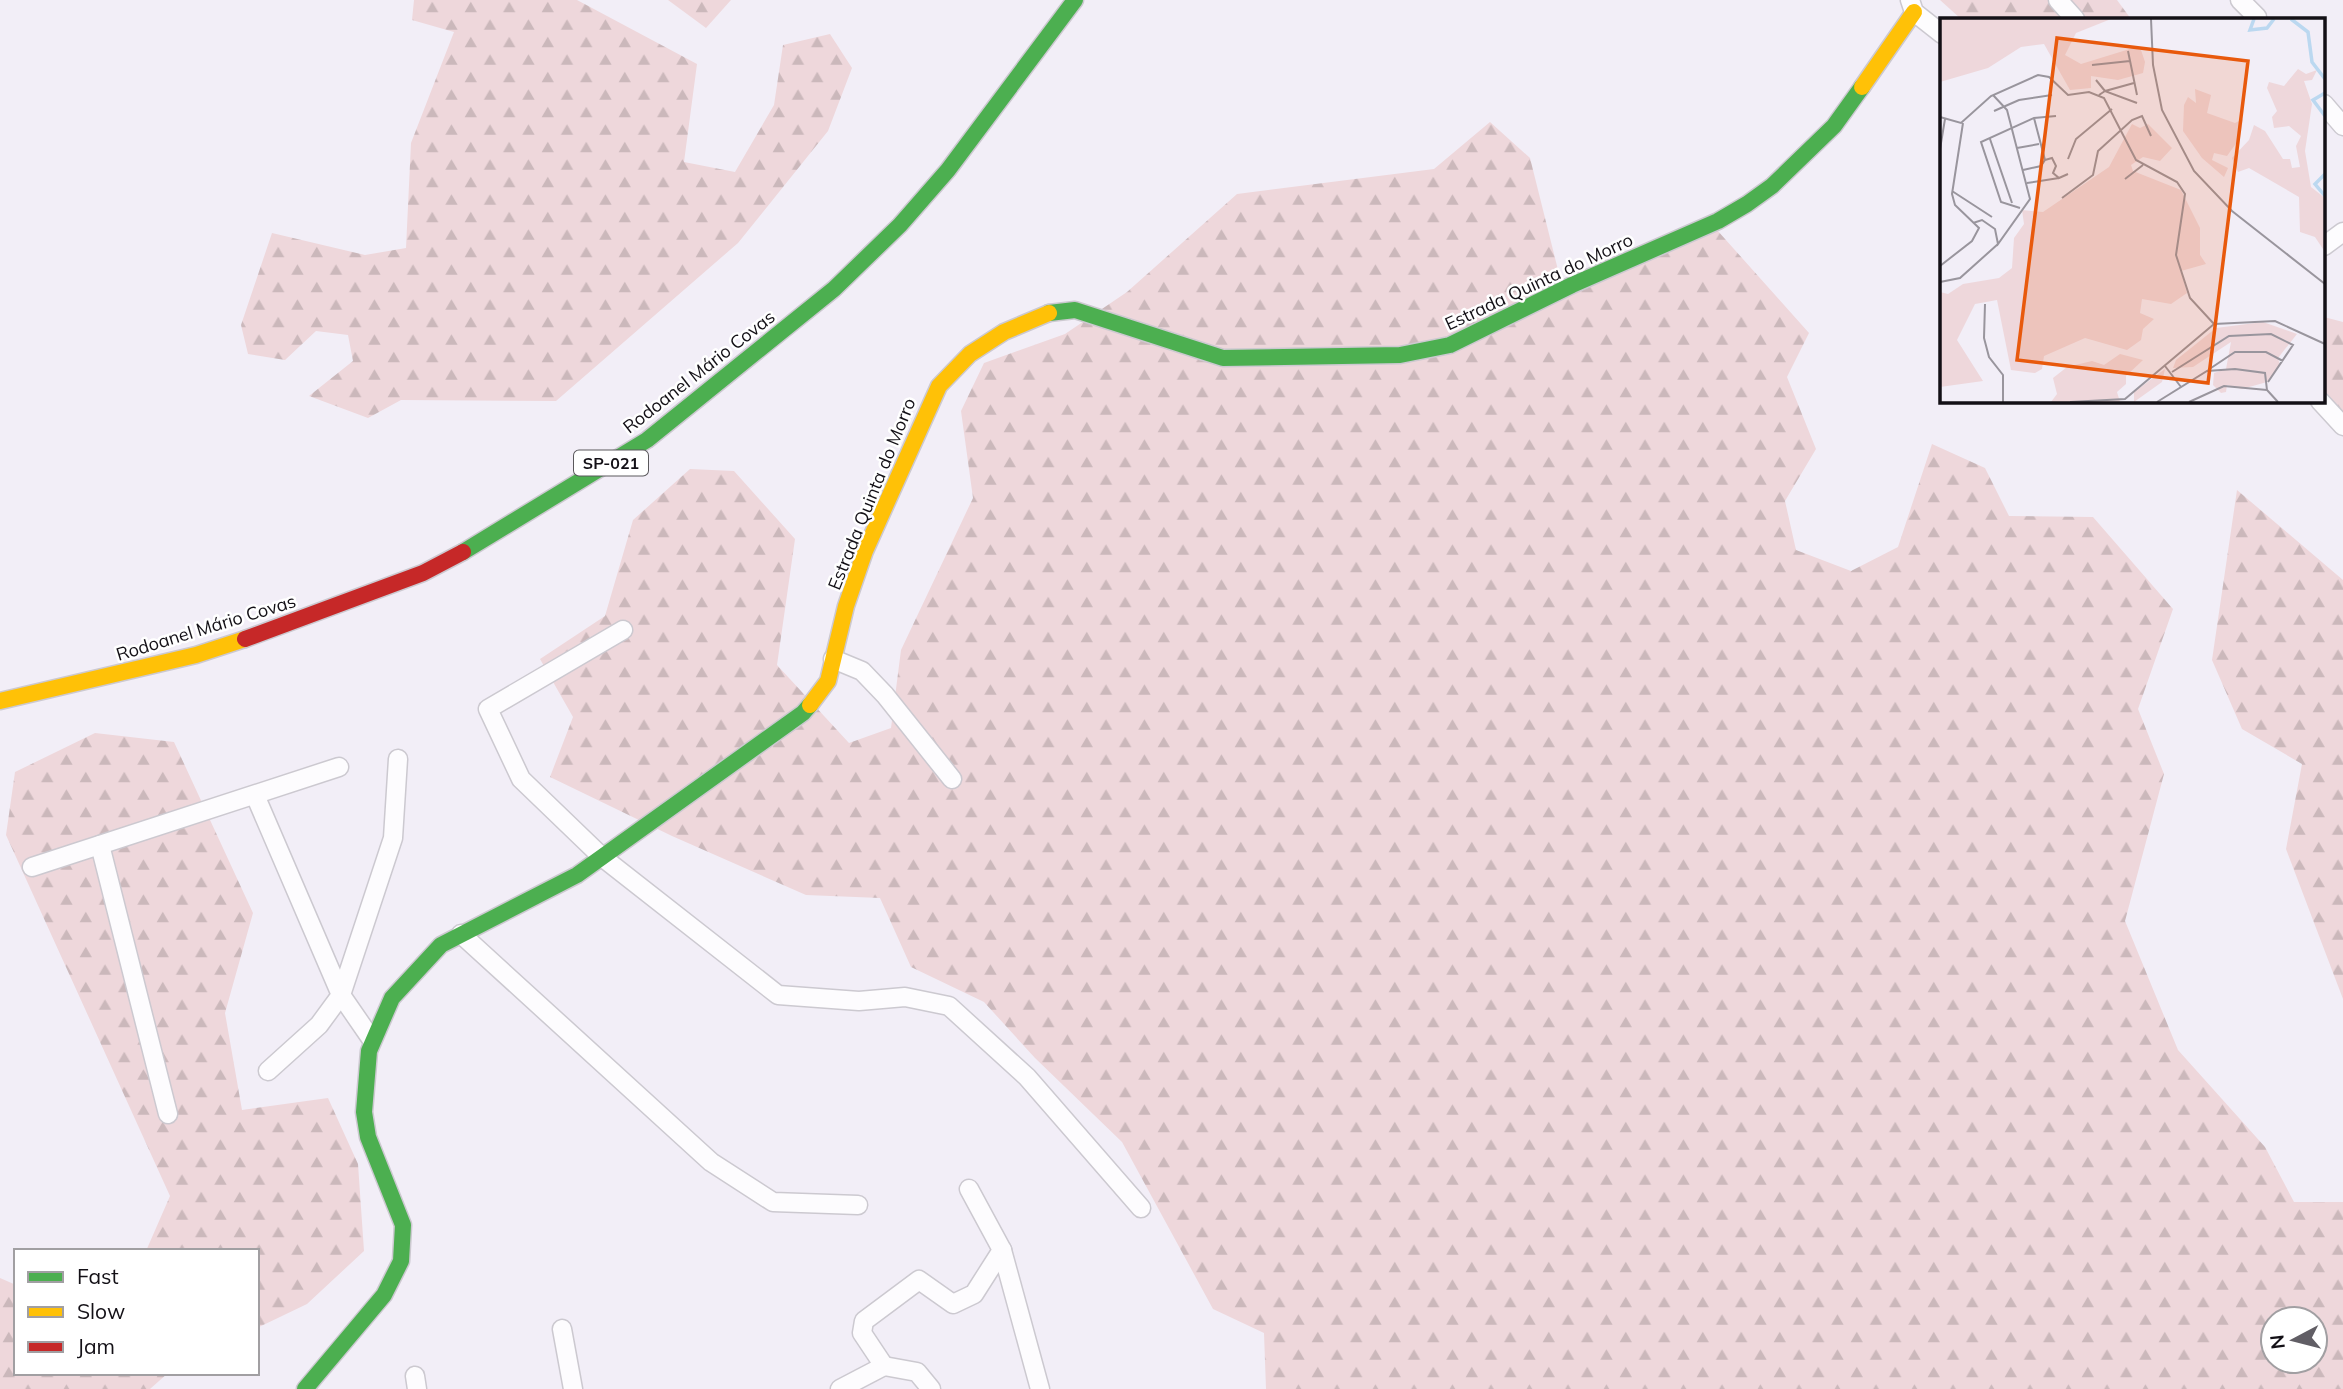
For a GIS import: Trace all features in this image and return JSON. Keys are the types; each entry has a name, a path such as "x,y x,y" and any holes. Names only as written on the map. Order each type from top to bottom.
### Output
{"main road":[{"name":"Rodoanel Mário Covas","path":"0,701 196,655 265,633 423,573 497,534 647,440 834,289 900,225 948,170 1075,0"},
{"name":"Estrada Quinta do Morro","path":"305,1389 378,1303 401,1261 403,1225 365,1125 367,1065 372,1040 393,998 426,958 461,934 549,891 602,857 803,713 828,681 860,564 904,469 930,401 939,386 970,354 1004,332 1051,312 1075,310 1223,358 1292,359 1400,355 1450,345 1572,285 1718,221 1755,198 1834,126 1912,6"}],"street":[{"path":"2057,0 2074,18"},
{"path":"2240,0 2256,12"},
{"path":"1912,6 1940,32"},
{"path":"2326,106 2343,127"},
{"path":"2326,245 2343,232"},
{"path":"2321,402 2343,426"},
{"path":"623,630 488,709 521,779 602,857 778,995 859,1001 905,997 949,1006 1027,1077 1141,1208"},
{"path":"833,659 862,671 885,695 952,779"},
{"path":"268,1071 319,1025 341,995 393,838 398,759"},
{"path":"32,867 339,767"},
{"path":"255,794 341,995 372,1040"},
{"path":"100,845 168,1114"},
{"path":"461,934 711,1162 773,1202 858,1205"},
{"path":"969,1189 1002,1250 1040,1389"},
{"path":"884,1366 862,1333 864,1321 919,1280 953,1304 974,1294 1002,1250"},
{"path":"562,1329 573,1389"},
{"path":"840,1389 884,1366 917,1372 931,1389"}],"green space":[{"path":"414,0 577,0 697,64 684,162 735,172 774,105 783,45 830,34 852,68 828,131 738,243 556,401 401,400 368,418 309,396 353,361 348,335 316,331 285,360 248,354 241,325 272,233 365,255 406,248 411,143 454,32 412,20"},
{"path":"668,0 731,0 706,28"},
{"path":"1940,0 2117,0 2130,18 1960,18"},
{"path":"1490,122 1530,158 1565,298 1717,230 1809,333 1787,377 1816,449 1785,501 1796,550 1851,571 1898,547 1932,444 1985,468 2009,516 2093,517 2173,609 2138,709 2164,774 2125,921 2178,1050 2265,1147 2294,1202 2343,1202 2343,1389 1266,1389 1264,1333 1213,1309 1122,1142 1035,1058 984,1002 911,967 880,898 806,895 672,836 550,777 573,717 540,659 605,616 633,520 690,469 734,471 795,539 777,665 849,743 891,728 901,650 973,498 961,411 984,363 1065,334 1127,292 1237,194 1434,169"},
{"path":"2326,318 2343,322 2343,416 2326,397"},
{"path":"2237,490 2343,580 2343,999 2286,849 2302,764 2242,729 2212,660"},
{"path":"95,733 174,742 253,913 225,1013 242,1110 328,1098 358,1164 364,1251 307,1304 259,1327 259,1249 147,1249 170,1196 6,835 15,772"},
{"path":"0,1278 14,1284 14,1375 166,1375 150,1389 0,1389"}],"traffic: fast":[{"path":"463,552 647,440 834,289 900,225 948,170 1075,0"},
{"path":"1049,313 1075,310 1223,358 1400,355 1450,345 1572,285 1718,221 1747,204 1772,186 1834,126 1862,87"},
{"path":"305,1389 384,1295 401,1261 403,1225 368,1137 364,1112 369,1051 392,998 441,945 577,875 803,713 810,705"}],"traffic: slow":[{"path":"1862,87 1914,12"},
{"path":"810,705 828,681 846,606 865,551 939,386 970,354 1004,332 1049,313"},
{"path":"0,701 196,655 245,639"}],"traffic: jam":[{"path":"245,639 423,573 463,552"}]}
